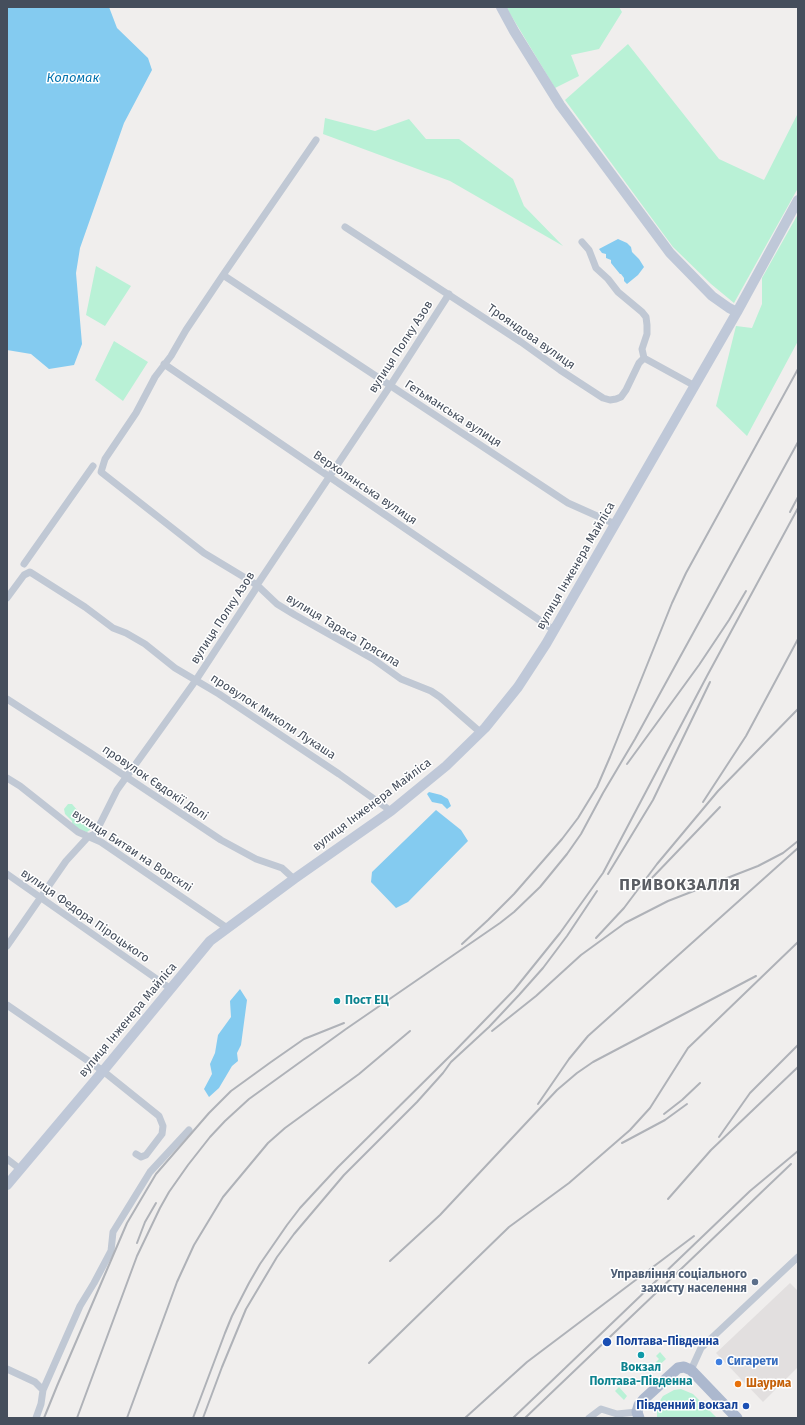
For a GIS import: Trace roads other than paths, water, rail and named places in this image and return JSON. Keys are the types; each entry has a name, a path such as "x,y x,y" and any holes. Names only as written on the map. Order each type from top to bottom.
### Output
{"main road":[{"path":"638,1415 639,1405 644,1399 678,1368 684,1367 692,1370 738,1418"}],"street":[{"path":"501,7 514,31 560,105 670,253 712,296 737,312"},
{"path":"164,364 171,356 186,330 316,140"},
{"name":"вулиця Інженера Майліса","path":"7,1185 210,941 294,879 391,811 446,766 480,732 518,687 554,630 737,312 798,200"},
{"name":"Трояндова вулиця","path":"345,227 449,294 586,388 603,398 610,400 621,397 639,363 644,358"},
{"path":"582,242 589,250 596,268 608,279 618,292 646,317 647,334 642,349 644,358 694,386"},
{"name":"Гетьманська вулиця","path":"223,275 568,503 615,524"},
{"name":"вулиця Полку Азов","path":"7,946 66,861 88,837 95,834 116,790 196,680 328,476 390,386 449,294"},
{"name":"вулиця Тараса Трясила","path":"164,364 155,377 136,413 105,458 101,472 204,553 257,585 277,604 373,659 401,679 431,691 480,732"},
{"name":"Верхолянська вулиця","path":"164,364 554,630"},
{"path":"24,564 93,466"},
{"name":"провулок Миколи Лукаша","path":"7,598 24,575 30,572 85,607 113,628 136,638 175,668 196,680 339,774 391,811"},
{"name":"провулок Євдокії Долі","path":"7,699 221,840 256,859 282,868 294,879"},
{"name":"вулиця Битви на Ворсклі","path":"7,778 20,786 78,832 102,842 227,928"},
{"name":"вулиця Федора Піроцького","path":"7,874 171,989"},
{"path":"7,1005 103,1071 159,1116 162,1126 162,1134 146,1155 140,1157 136,1154"},
{"path":"36,1418 41,1404 42,1390 80,1306 111,1251 113,1232 150,1172 190,1130"},
{"path":"7,1159 20,1170"},
{"path":"692,1370 701,1348 798,1257"},
{"path":"7,1369 35,1382 42,1390"},
{"path":"589,1418 601,1409 617,1414 638,1415"}],"water":[{"name":"Коломак","path":"7,7 109,7 117,28 148,58 152,70 124,123 80,248 76,273 82,344 74,365 49,369 31,354 7,350"},
{"path":"618,239 627,243 631,247 632,252 644,267 638,275 627,284 621,274 611,263 611,260 606,258 606,254 602,253 599,249"},
{"path":"429,792 441,795 448,799 451,806 447,809 442,804 432,802 427,794"},
{"path":"436,810 461,830 468,841 408,902 396,908 371,882 372,872"},
{"path":"240,989 247,1000 241,1045 237,1053 238,1061 232,1066 219,1088 209,1097 204,1089 212,1074 210,1064 215,1053 218,1035 231,1017 230,1001"}],"railway":[{"path":"462,944 514,894 562,839 578,818 597,787 672,603 686,573 798,369"},
{"path":"77,1418 137,1256 160,1208 188,1165 210,1137 249,1099 346,1029 500,923 540,887 581,834 635,739 798,442"},
{"path":"790,512 798,497"},
{"path":"193,1418 232,1316 260,1264 287,1225 300,1208 338,1167 514,990 560,933 603,873 798,508"},
{"path":"627,764 699,665 746,591"},
{"path":"703,802 746,736 798,639"},
{"path":"608,874 653,800 710,682"},
{"path":"596,938 624,908 657,864 718,791 798,709"},
{"path":"650,880 720,807"},
{"path":"492,1031 536,996 581,955 625,923 668,901 758,866 783,853 798,841"},
{"path":"538,1104 569,1059 588,1036 798,848"},
{"path":"203,1418 246,1309 277,1257 294,1234 344,1175 417,1102 451,1062 489,1027 543,968 567,936 597,891"},
{"path":"369,1363 509,1227 569,1183 630,1130 650,1108 688,1048 798,942"},
{"path":"390,1261 440,1215 557,1090 577,1073 593,1062 756,976"},
{"path":"44,1418 127,1223 156,1174 209,1113 231,1091 304,1039 344,1023"},
{"path":"127,1418 177,1282 194,1245 223,1197 268,1143 285,1128 359,1074 410,1031"},
{"path":"719,1137 750,1093 798,1045"},
{"path":"668,1199 711,1150 798,1067"},
{"path":"664,1114 700,1083"},
{"path":"622,1143 665,1120 687,1104"},
{"path":"513,1418 750,1191 798,1151"},
{"path":"525,1418 791,1164"},
{"path":"137,1243 145,1222 156,1203"},
{"path":"465,1418 527,1362 694,1236"}],"place":[{"name":"Пост ЕЦ","path":"337,1001"},
{"name":"Управління соціального захисту населення","path":"755,1282"},
{"name":"Полтава-Південна","path":"607,1342"},
{"name":"Вокзал Полтава-Південна","path":"641,1355"},
{"name":"Сигарети","path":"719,1362"},
{"name":"Шаурма","path":"738,1384"},
{"name":"Південний вокзал","path":"746,1406"}],"district":[{"name":"ПРИВОКЗАЛЛЯ","path":"680,886"}]}
